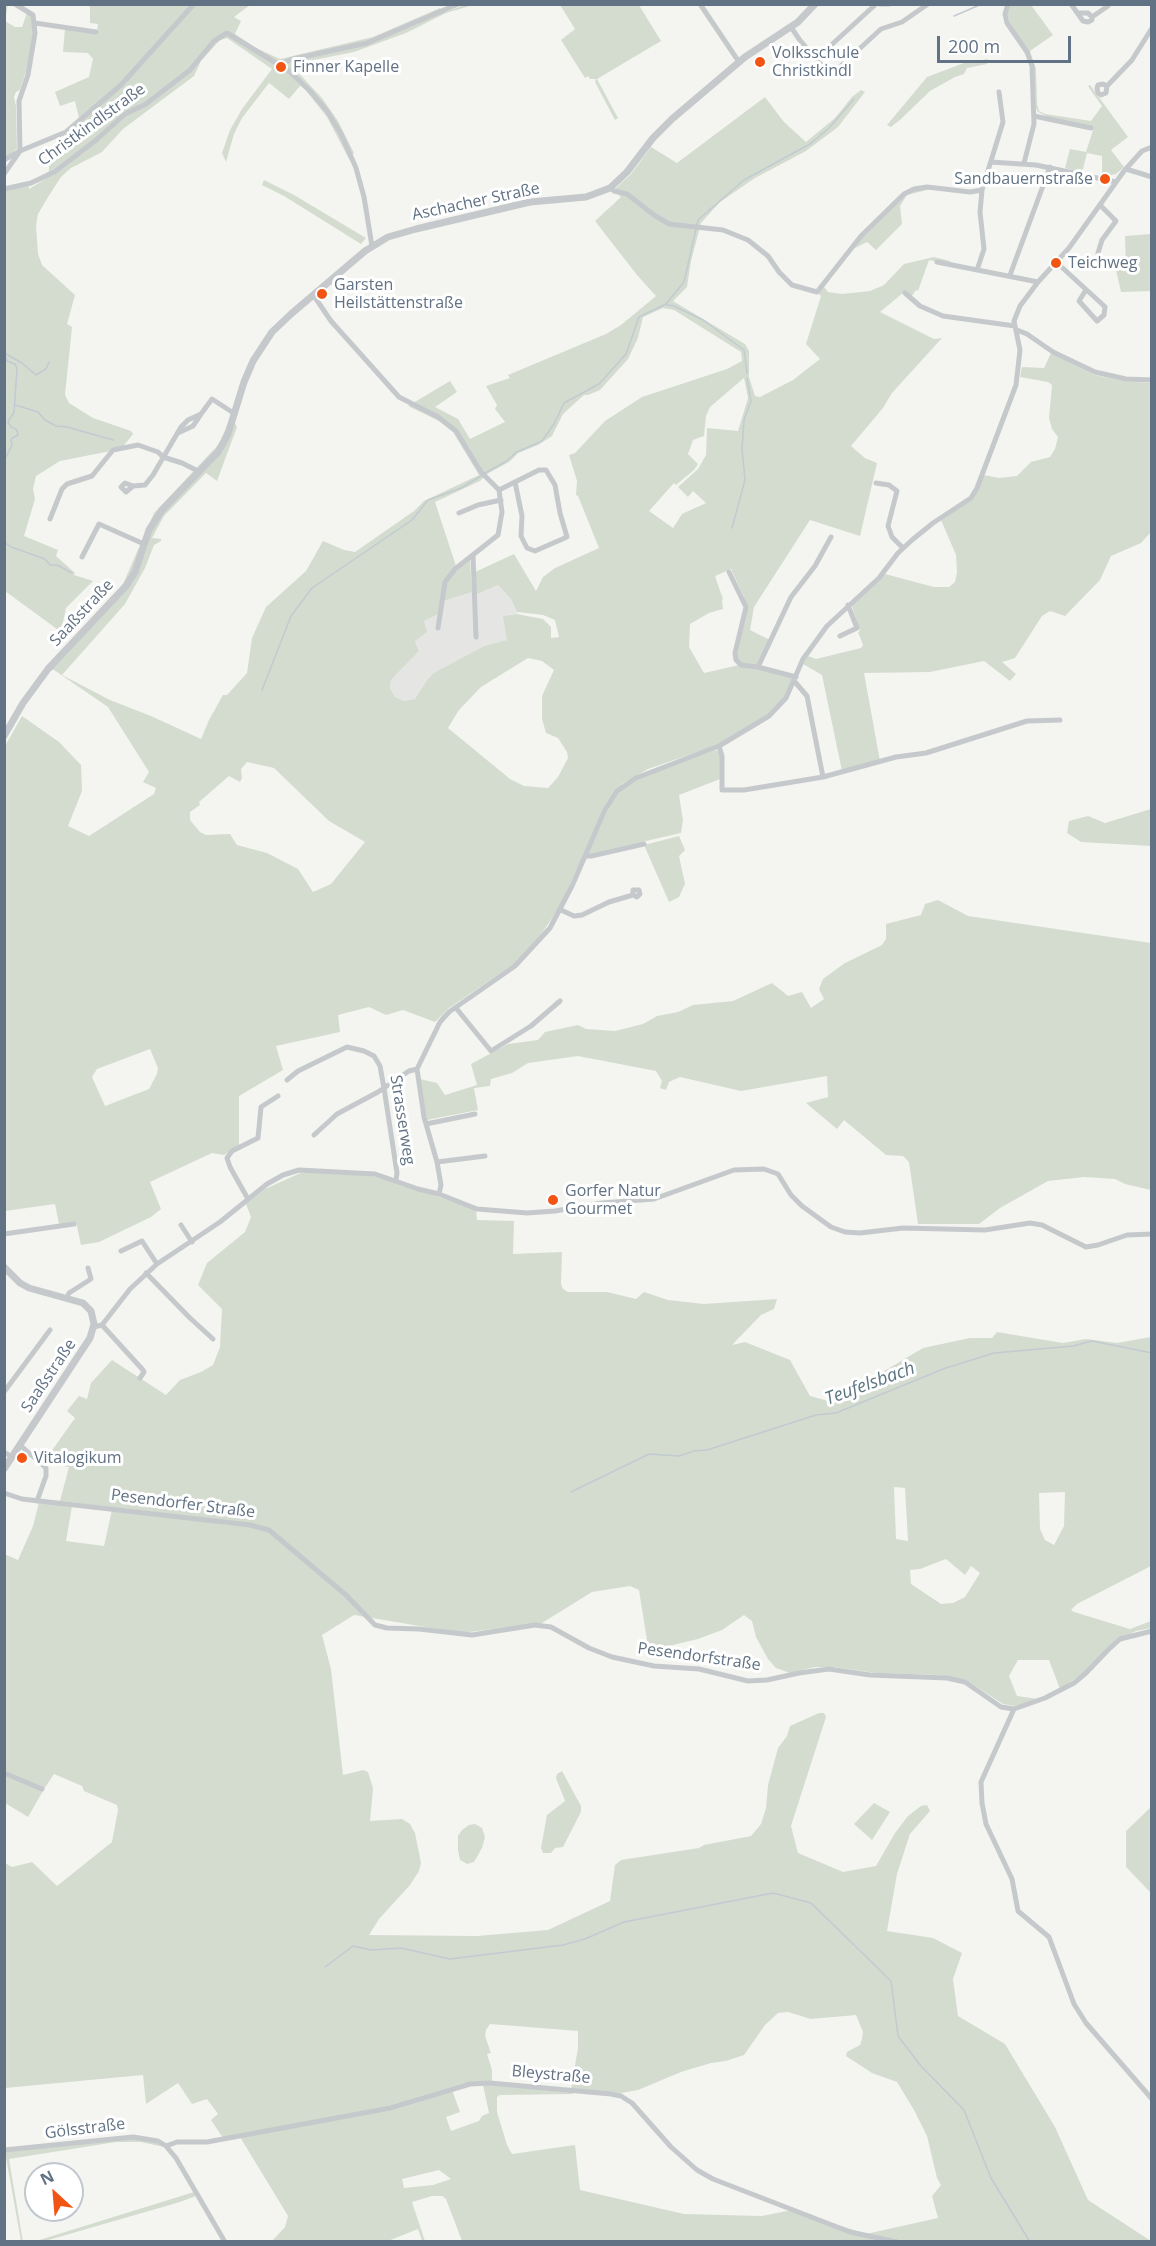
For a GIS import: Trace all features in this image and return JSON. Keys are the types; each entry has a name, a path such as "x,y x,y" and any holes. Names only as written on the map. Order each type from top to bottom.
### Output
{"street":[{"path":"4,174 20,151 19,101 28,75 35,23 32,13 15,4"},
{"path":"4,160 66,132 121,85 194,4"},
{"path":"280,64 312,54 367,43 458,4"},
{"path":"700,4 739,62"},
{"name":"Aschacher Straße","path":"194,478 224,444 244,382 265,342 280,324 372,246 396,234 416,229 530,202 586,197 610,188 627,172 658,132 739,62 758,47 791,27 815,4"},
{"path":"816,59 878,4 889,4"},
{"path":"791,27 831,75 881,29 902,22 928,4"},
{"path":"1008,4 1005,14 1007,23 1027,52 1032,66 1033,134 1024,163"},
{"path":"1071,4 1085,22 1090,21 1108,6"},
{"path":"35,23 96,32"},
{"path":"1107,86 1132,60 1152,28"},
{"name":"Christkindlstraße","path":"5,188 31,183 54,172 95,141 125,114 146,104 190,69 214,41 227,33 280,64"},
{"path":"280,64 319,100 341,134 360,182 372,246"},
{"path":"977,270 984,249 980,212 982,190 1003,122 999,92"},
{"path":"1034,116 1091,128"},
{"path":"439,1194 441,1185 438,1162 426,1124 417,1069 440,1022 524,959 550,928 561,910 605,810 618,791 636,778 719,746 769,716 786,698 796,680 803,659 818,638 848,605 879,578 903,548 933,522 966,502 974,494 1016,385 1020,363 1015,316 1020,306 1100,206 1126,169 1142,151 1152,147"},
{"path":"991,162 1050,167 1116,182"},
{"path":"1010,275 1050,167"},
{"path":"1126,169 1152,177"},
{"path":"610,188 627,194 669,224 723,230 748,240 768,256 792,285 817,292 861,236 909,191 927,187 970,192 982,190"},
{"path":"1098,253 1102,240 1116,221 1100,206"},
{"path":"937,262 1038,282"},
{"path":"1056,262 1105,307 1104,315 1097,321 1079,301 1086,290"},
{"path":"905,293 920,306 943,316 1016,328 1077,365 1115,377 1152,380"},
{"path":"314,296 331,321 399,397 438,417 456,432 483,474 499,490 501,524 498,535 455,569 445,582 438,628"},
{"path":"133,486 145,485 188,420 201,414 212,399 235,414"},
{"path":"51,519 62,489 67,484 93,476 113,450 138,445 200,472"},
{"path":"499,490 515,482 541,469 548,473 555,485 567,537 535,551 527,548 521,536 522,516 515,482"},
{"name":"Saaßstraße","path":"4,736 23,703 48,669 126,586 135,572 155,519 194,478"},
{"path":"876,483 889,485 897,491 888,526 892,537 903,548"},
{"path":"459,513 478,505 501,500"},
{"path":"82,557 99,524 144,544"},
{"path":"759,667 794,593 815,566 831,537"},
{"path":"473,555 476,637"},
{"path":"729,572 746,607 735,653 736,660 741,665 759,667 796,680 800,685 807,696 823,777"},
{"path":"840,636 857,628 848,605"},
{"path":"719,746 722,756 722,790 756,789 823,777 896,757 926,753 1027,721 1060,720"},
{"path":"585,856 644,844"},
{"path":"561,910 574,916 582,915 609,902 633,896"},
{"path":"456,1008 491,1051 531,1026 560,1001"},
{"name":"Strasserweg","path":"287,1080 298,1071 350,1047 374,1056 380,1066 384,1088 397,1173 396,1180"},
{"path":"314,1135 338,1114 409,1071 417,1069"},
{"path":"248,1199 227,1158 232,1151 258,1138 261,1107 278,1096"},
{"path":"426,1124 475,1114"},
{"path":"438,1162 485,1156"},
{"path":"4,1267 20,1283 29,1288 80,1301 88,1307 93,1316 94,1327 102,1325 124,1296 157,1264 192,1242 274,1180 299,1170 367,1172 439,1194 477,1209 535,1213 602,1203 654,1199 734,1170 764,1169 778,1174 791,1195 802,1206 831,1227 845,1232 860,1233 903,1228 985,1230 1030,1223 1042,1226 1086,1247 1127,1235 1152,1234"},
{"path":"4,1234 74,1224"},
{"path":"181,1225 192,1242"},
{"path":"121,1251 142,1241 157,1264"},
{"path":"67,1298 69,1293 91,1279 88,1268"},
{"path":"146,1273 196,1325 213,1339"},
{"path":"102,1325 143,1370 140,1378"},
{"name":"Saaßstraße","path":"4,1469 89,1341 94,1327"},
{"path":"4,1392 50,1330"},
{"path":"20,1445 46,1468 46,1476 37,1501"},
{"path":"4,1452 12,1457"},
{"name":"Pesendorfer Straße","path":"4,1493 22,1499 269,1530 306,1559 366,1615"},
{"name":"Pesendorfstraße","path":"366,1615 375,1625 387,1628 472,1635 535,1625 551,1628 612,1657 654,1666 699,1669 748,1681 829,1669 870,1675 947,1678 965,1682 1001,1707 1014,1709"},
{"path":"1152,1631 1120,1639 1074,1683 1045,1698 1014,1709 981,1782 986,1824 1012,1879 1018,1911 1049,1937 1074,2004 1086,2023 1152,2099"},
{"path":"4,1773 42,1789"},
{"name":"Bleystraße","path":"166,2146 177,2142 207,2142 390,2108 470,2084 490,2083 612,2094 621,2096 632,2103 671,2147 698,2170 713,2179 850,2232 897,2241"},
{"name":"Gölsstraße","path":"4,2150 133,2137 151,2139 166,2146"},
{"path":"166,2146 182,2167 225,2241"}],"shaded area":[{"path":"8,4 5,21 15,27 22,27 27,13 32,16 33,32 28,66 20,90 14,97 17,149 5,158 4,5"},
{"path":"87,5 250,5 234,17 241,21 235,34 256,48 280,59 373,37 440,8 446,12 464,5 473,5 446,13 406,33 354,52 293,64 293,67 322,98 338,121 354,153 349,159 327,117 303,87 300,86 289,99 269,83 242,118 234,134 226,162 222,153 230,130 242,109 272,69 227,38 220,40 201,61 194,76 123,129 102,152 71,168 61,177 38,214 36,226 38,254 42,265 75,295 67,324 72,327 65,395 69,403 93,418 131,431 133,434 121,449 60,461 36,476 33,489 35,499 24,536 58,550 56,556 75,573 74,575 93,581 66,608 61,632 5,591 4,190 29,186 29,189 61,169 77,155 74,154 44,176 49,171 49,158 79,118 75,101 60,106 55,92 89,77 93,59 88,53 63,52 65,28 97,33 98,24 90,23 90,7"},
{"path":"560,5 639,5 661,41 597,79 618,118 615,120 595,82 596,79 590,79 588,76 585,78 561,40 575,29"},
{"path":"1010,5 1031,5 1053,35 1030,51 1036,69 1039,111 1045,114 1091,121 1102,106 1088,86 1090,85 1128,137 1111,150 1124,167 1116,174 1102,177 1102,156 1087,153 1082,173 1065,168 1070,149 1086,152 1093,130 1038,112 1036,108 1034,68 1010,24 1007,13"},
{"path":"988,59 987,64 967,68 964,74 930,91 891,127 887,125 927,77 964,63"},
{"path":"861,90 865,92 838,127 806,151 755,178 720,202 701,223 687,287 673,301 745,344 749,351 749,377 755,396 760,397 793,380 820,359 806,344 821,296 818,293 851,249 900,199 913,190 931,189 907,195 900,206 902,224 876,250 867,242 853,249 824,287 828,292 842,294 870,291 884,285 904,264 934,257 950,261 950,265 929,260 918,291 916,290 911,297 903,293 880,312 934,339 942,338 892,393 883,408 851,446 865,458 877,463 860,536 810,520 754,607 750,630 770,640 757,664 742,664 736,659 746,615 744,597 731,569 715,576 723,599 723,609 709,613 690,624 689,647 704,673 739,665 790,676 793,680 785,696 770,713 718,745 648,769 622,784 603,810 561,905 542,933 517,962 449,1008 435,1022 403,1010 386,1015 369,1007 338,1015 340,1032 276,1046 283,1070 239,1096 239,1145 224,1155 212,1153 150,1182 161,1209 151,1217 99,1242 81,1245 76,1222 59,1224 55,1204 5,1211 5,746 22,716 59,742 81,765 82,791 68,826 89,836 154,794 156,788 143,782 149,772 108,707 54,670 45,668 123,584 154,513 219,444 231,416 237,427 217,481 206,473 164,516 152,538 161,539 161,541 154,545 145,568 125,604 62,675 110,700 201,739 223,695 227,695 247,673 252,638 266,607 306,571 323,541 355,552 414,511 424,501 479,475 453,432 439,421 408,406 450,381 457,392 435,407 458,419 470,439 505,422 495,409 497,405 486,386 510,378 508,375 606,334 621,325 656,296 595,221 621,197 614,190 631,174 651,147 677,163 765,97 784,122 806,142 835,118 852,97","holes":["663,308 674,310 741,352 742,361 727,369 642,397 605,421 575,453 569,455 577,481 576,495 599,548 555,568 543,577 536,591 514,554 475,572 475,595 498,585 511,599 517,612 543,615 555,620 559,637 551,638 551,627 543,619 517,614 503,616 507,640 484,646 434,673 415,699 404,701 395,697 390,688 391,680 419,651 415,641 427,632 424,621 438,614 451,571 456,566 435,502 480,481 487,474 509,462 518,453 552,436 563,414 584,395 600,390 628,359 638,338 643,317","744,378 748,398 738,431 707,428 706,455 698,469 678,487 688,497 693,491 706,503 682,514 673,528 649,511 674,483 676,485 698,464 688,454 693,440 704,436 706,416 710,407","528,658 542,661 554,670 542,696 542,719 546,733 558,738 568,758 558,777 548,788 524,786 510,779 448,728 459,710 481,687","247,762 274,768 329,821 365,842 331,884 313,892 298,869 267,853 237,845 230,834 206,835 200,832 190,820 190,812 229,776 240,782 241,769","150,1049 158,1068 149,1089 105,1106 92,1077 97,1069"]},
{"path":"264,180 366,238 361,244 284,196 262,185"},
{"path":"1151,234 1151,291 1121,292 1116,270 1126,270 1125,236"},
{"path":"1051,353 1095,375 1124,381 1151,383 1151,532 1141,543 1111,556 1100,580 1065,616 1050,611 1042,616 1015,658 1002,662 1016,674 1010,681 984,661 930,672 864,673 880,761 842,771 822,675 803,664 808,656 816,659 861,648 863,645 858,632 860,631 852,606 885,574 934,587 949,587 955,582 956,555 941,520 971,500 984,475 999,478 1017,476 1031,462 1050,457 1055,449 1058,437 1052,429 1049,418 1052,385 1048,382 1020,377 1022,367 1044,368"},
{"path":"470,560 472,592 444,601 445,587 452,574"},
{"path":"498,585 511,599 517,612 517,614 507,615 508,640 484,646 455,664 445,667 415,699 404,701 395,697 390,688 391,680 419,651 415,641 424,621 436,614 444,601 472,592 475,595"},
{"path":"716,750 720,753 720,779 679,795 683,820 681,833 589,854 611,803 621,789 644,776"},
{"path":"1151,809 1151,846 1081,842 1067,833 1069,821 1088,816 1105,823"},
{"path":"679,836 685,850 679,856 685,884 679,897 669,902 644,845"},
{"path":"938,900 968,916 1151,943 1151,1190 1125,1184 1115,1179 1084,1177 1048,1181 1000,1208 979,1224 918,1224 909,1162 903,1156 886,1155 844,1120 837,1129 806,1103 828,1097 827,1076 741,1091 680,1077 669,1082 666,1090 660,1088 662,1081 656,1071 578,1056 528,1063 512,1073 491,1079 490,1086 474,1088 478,1110 427,1120 420,1079 437,1083 445,1095 477,1085 471,1064 508,1044 538,1040 545,1032 578,1025 586,1029 615,1031 643,1024 657,1016 678,1012 693,1005 733,1001 772,983 788,996 802,992 811,1008 824,999 819,989 823,979 845,963 882,945 886,939 886,924 921,915 925,904"},
{"path":"305,1171 360,1174 389,1179 476,1210 477,1220 514,1221 513,1254 562,1252 561,1284 568,1292 607,1292 636,1299 644,1292 668,1300 704,1304 777,1299 774,1309 761,1315 732,1345 745,1342 790,1360 810,1396 832,1402 923,1348 970,1338 992,1338 997,1332 1063,1343 1086,1339 1117,1343 1151,1337 1151,1566 1077,1604 1071,1610 1130,1629 1151,1621 1151,1628 1136,1631 1115,1641 1086,1671 1060,1689 1049,1660 1018,1660 1009,1676 1017,1696 1038,1699 1029,1703 1015,1706 1003,1704 966,1680 940,1675 876,1673 834,1667 815,1667 790,1673 776,1668 768,1659 756,1637 752,1621 744,1615 722,1630 649,1653 639,1590 630,1586 592,1592 542,1623 461,1633 354,1615 322,1635 331,1669 343,1775 363,1770 368,1772 373,1788 370,1821 402,1819 410,1824 415,1833 421,1863 410,1885 379,1919 369,1935 477,1936 548,1930 610,1901 615,1865 621,1860 699,1848 751,1836 761,1824 778,1748 787,1736 790,1726 824,1713 826,1717 791,1826 798,1853 843,1872 876,1866 908,1816 921,1806 927,1805 930,1811 910,1834 897,1874 887,1931 933,1938 962,1953 953,1979 958,2016 1005,2044 1055,2127 1088,2200 1151,2241 462,2241 446,2199 442,2196 432,2196 412,2202 425,2241 422,2241 418,2229 388,2241 272,2241 285,2227 288,2216 240,2137 398,2108 452,2090 460,2112 446,2117 451,2131 479,2121 482,2116 489,2113 483,2085 485,2084 573,2091 573,2094 500,2095 497,2097 497,2112 512,2154 575,2145 580,2190 684,2214 762,2216 792,2210 866,2234 938,2218 932,2196 941,2185 937,2178 927,2136 914,2110 897,2082 872,2073 846,2056 847,2052 860,2045 862,2039 863,2032 856,2015 811,2019 788,2012 778,2013 765,2025 744,2055 681,2072 638,2090 621,2093 571,2089 578,2048 578,2031 490,2024 485,2036 491,2053 487,2054 492,2070 492,2081 461,2084 388,2106 223,2138 211,2120 218,2114 207,2099 192,2104 178,2083 146,2104 143,2075 5,2088 5,1863 12,1867 32,1862 57,1886 112,1842 118,1810 117,1805 84,1791 82,1786 54,1774 44,1789 5,1771 4,1554 18,1560 33,1526 39,1502 72,1506 66,1541 104,1546 112,1510 230,1525 231,1521 60,1501 69,1467 43,1463 75,1418 67,1411 79,1396 87,1399 91,1383 112,1360 166,1395 180,1380 213,1365 220,1347 222,1309 198,1285 207,1263 245,1232 251,1217 246,1204 265,1189","holes":["894,1487 905,1488 908,1541 896,1539","1065,1492 1064,1526 1054,1545 1045,1540 1040,1529 1039,1493","946,1559 965,1575 971,1566 980,1573 965,1597 953,1603 941,1604 911,1584 910,1570 920,1569","439,2170 451,2179 433,2185 404,2188 402,2179"]},
{"path":"562,1771 581,1806 581,1812 563,1847 555,1848 551,1853 543,1853 541,1848 547,1815 565,1801 556,1778 557,1774"},
{"path":"4,1774 43,1791 28,1817 5,1803"},
{"path":"874,1803 890,1812 872,1840 854,1824"},
{"path":"1151,1807 1151,1893 1126,1867 1126,1831"},
{"path":"475,1824 482,1828 485,1837 474,1862 467,1864 460,1860 458,1836 469,1825"},
{"path":"127,2138 154,2141 164,2147 141,2142 116,2142 9,2159 23,2242 21,2241 5,2152"},
{"path":"194,2192 196,2196 180,2202 45,2241 33,2242"}],"waterway":[{"path":"954,16 982,4"},
{"path":"4,5 4,13"},
{"path":"485,473 517,452 542,441 554,424 564,403 599,384 626,354 639,317 666,304 684,282 698,220 744,180 810,144 829,128 854,99"},
{"path":"667,305 703,320 744,350 747,373"},
{"path":"4,352 7,361 15,364 17,368 14,412 8,422 17,430 18,435 11,439 12,445 4,461"},
{"path":"6,354 22,363 36,375 46,369 49,362"},
{"path":"732,528 745,480 742,449 744,420 751,401 747,378"},
{"path":"15,405 38,412 45,420 56,426 113,440"},
{"path":"262,690 291,616 312,588 412,520 428,500 461,488 481,476"},
{"path":"4,542 11,547 45,559 50,565 57,565 72,573"},
{"name":"Teufelsbach","path":"571,1492 649,1454 679,1456 707,1450 816,1415 836,1413 943,1369 994,1353 1073,1346 1092,1341 1152,1353"},
{"path":"325,1967 353,1946 371,1950 401,1948 450,1959 563,1945 585,1939 624,1922 773,1893 811,1903 891,1981 898,2036 921,2066 964,2110 991,2178 1030,2242"}],"place":[{"name":"Volksschule Christkindl","path":"760,62"},
{"name":"Finner Kapelle","path":"281,67"},
{"name":"Sandbauernstraße","path":"1105,179"},
{"name":"Teichweg","path":"1056,263"},
{"name":"Garsten Heilstättenstraße","path":"322,294"},
{"name":"Gorfer Natur Gourmet","path":"553,1200"},
{"name":"Vitalogikum","path":"22,1458"}]}
